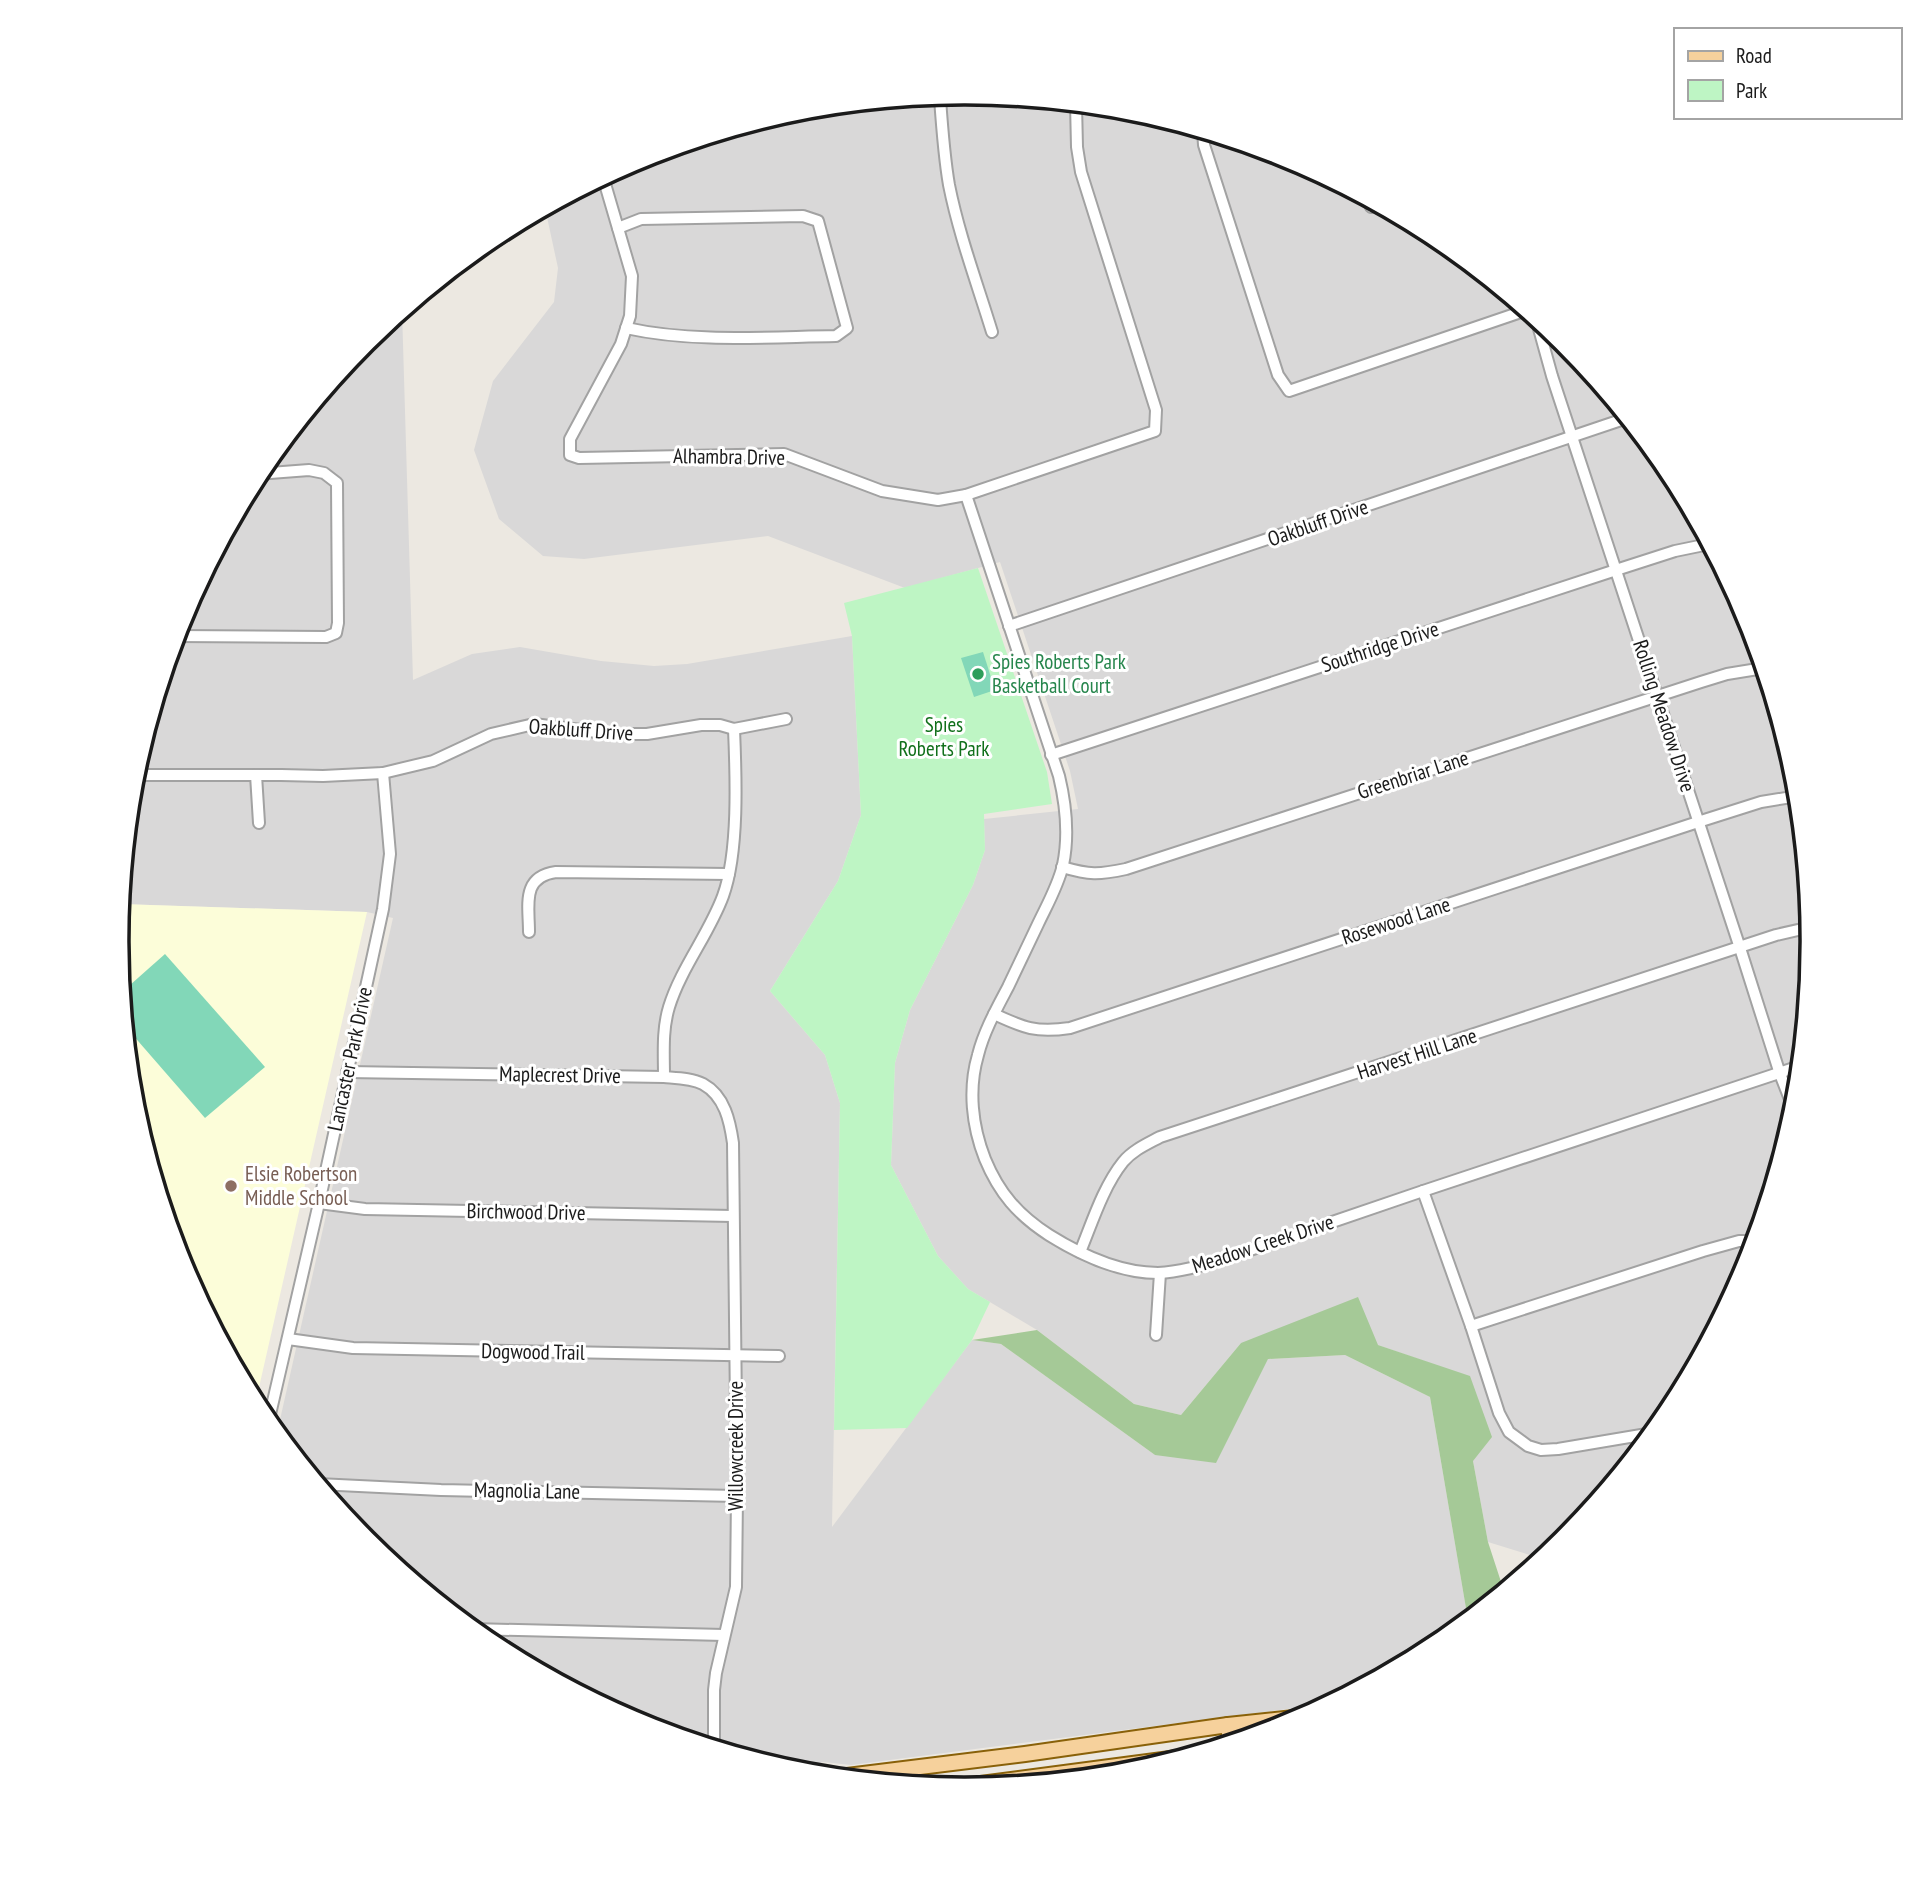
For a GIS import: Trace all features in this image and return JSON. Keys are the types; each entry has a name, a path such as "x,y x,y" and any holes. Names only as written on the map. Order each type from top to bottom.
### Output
{"main road":[{"path":"878,1772 1263,1721"},
{"path":"1228,1725 1229,1734"},
{"path":"1025,1754 1028,1774"}],"street":[{"path":"941,106 949,183 958,225 992,332"},
{"name":"Alhambra Drive","path":"626,328 621,344 570,439 570,455 579,458 784,454 882,491 938,500 966,495 1155,431 1156,410 1081,172 1076,112"},
{"path":"1204,140 1278,375 1290,391 1517,313"},
{"path":"606,186 632,276 630,316 626,328 653,334 695,337 836,337 847,328 818,221 803,216 641,219 618,228"},
{"name":"Rolling Meadow Drive","path":"1541,336 1786,1090"},
{"name":"Oakbluff Drive","path":"1009,626 1619,421"},
{"path":"186,636 326,637 335,633 338,623 337,483 324,473 309,470 272,473"},
{"name":"Meadow Creek Drive","path":"966,495 1061,785 1065,815 1062,867 1051,899 994,1014 977,1055 972,1084 972,1108 981,1148 993,1177 1024,1217 1057,1240 1105,1263 1136,1272 1160,1273 1191,1269 1790,1070"},
{"name":"Southridge Drive","path":"1051,755 1616,570 1700,546"},
{"name":"Greenbriar Lane","path":"1062,867 1086,874 1126,869 1657,696 1727,674 1755,669"},
{"name":"Oakbluff Drive","path":"146,775 383,774 433,761 491,734 534,724 612,734 647,734 701,725 720,725 734,729 786,719"},
{"path":"664,1077 664,1031 669,1008 723,896 729,874 735,800 734,729"},
{"name":"Lancaster Park Drive","path":"271,1408 383,909 390,854 383,774"},
{"path":"256,775 259,823"},
{"name":"Rosewood Lane","path":"994,1014 1035,1030 1070,1028 1698,822 1761,802 1787,798"},
{"path":"529,932 529,893 535,879 544,874 729,874"},
{"name":"Harvest Hill Lane","path":"1080,1252 1106,1191 1124,1161 1160,1138 1776,935 1800,930"},
{"name":"Maplecrest Drive","path":"347,1072 686,1079 704,1084 715,1094 731,1122 733,1143"},
{"name":"Willowcreek Drive","path":"714,1739 714,1690 736,1587 733,1143"},
{"path":"1423,1191 1499,1413 1509,1432 1528,1446 1541,1450 1638,1435"},
{"name":"Birchwood Drive","path":"319,1203 365,1209 733,1216"},
{"path":"1471,1326 1703,1251 1744,1241"},
{"path":"1156,1335 1160,1273"},
{"name":"Dogwood Trail","path":"288,1339 353,1348 779,1356"},
{"name":"Magnolia Lane","path":"330,1485 441,1490 737,1496"},
{"path":"491,1629 724,1635"}],"shaded area":[{"path":"964,105 1074,112 1128,121 1233,149 1334,191 1383,217 1429,246 1516,312 1556,350 1628,432 1660,477 1714,571 1756,672 1772,725 1793,832 1799,886 1799,996 1784,1104 1772,1157 1737,1261 1714,1311 1660,1405 1628,1450 1593,1492 1531,1555 1488,1542 1473,1461 1470,1377 1378,1345 1241,1343 1181,1415 1134,1404 1037,1330 968,1289 938,1256 891,1165 895,1063 910,1010 973,885 985,850 984,819 1078,809 1070,771 1000,562 905,588 768,536 584,559 543,556 499,519 474,450 493,381 554,302 558,268 547,217 595,191 696,149 748,133 855,112"},
{"path":"402,322 413,680 472,654 520,647 601,661 654,666 687,664 852,636 861,815 838,881 770,991 825,1055 840,1103 832,1527 972,1340 1001,1344 1155,1455 1268,1359 1345,1355 1430,1397 1466,1609 1382,1665 1295,1708 851,1765 801,1761 696,1733 595,1691 500,1636 413,1570 373,1532 336,1492 280,1420 393,918 367,912 129,904 130,886 145,778 157,725 192,621 215,571 269,477 301,432 336,390"},
{"name":"Elsie Robertson Middle School","path":"129,904 367,912 259,1388 215,1311 192,1261 157,1157 145,1104 130,996"},
{"path":"1358,1297 1378,1345 1470,1376 1492,1437 1473,1461 1488,1542 1501,1582 1466,1609 1430,1397 1345,1355 1268,1359 1216,1463 1155,1455 1001,1344 972,1340 1037,1330 1134,1404 1181,1415 1241,1343"}],"green space":[{"name":"Spies Roberts Park","path":"978,568 1047,772 1052,804 984,814 985,850 973,885 910,1010 895,1063 891,1165 938,1256 968,1289 990,1302 972,1340 907,1428 834,1430 840,1103 825,1055 770,991 838,881 861,815 852,636 844,603"},
{"name":"Spies Roberts Park Basketball Court","path":"983,652 995,690 974,697 961,658"},
{"path":"165,954 265,1067 205,1118 135,1037 130,985"}],"place":[{"name":"Spies Roberts Park Basketball Court","path":"978,674"},
{"name":"Elsie Robertson Middle School","path":"231,1186"}]}
